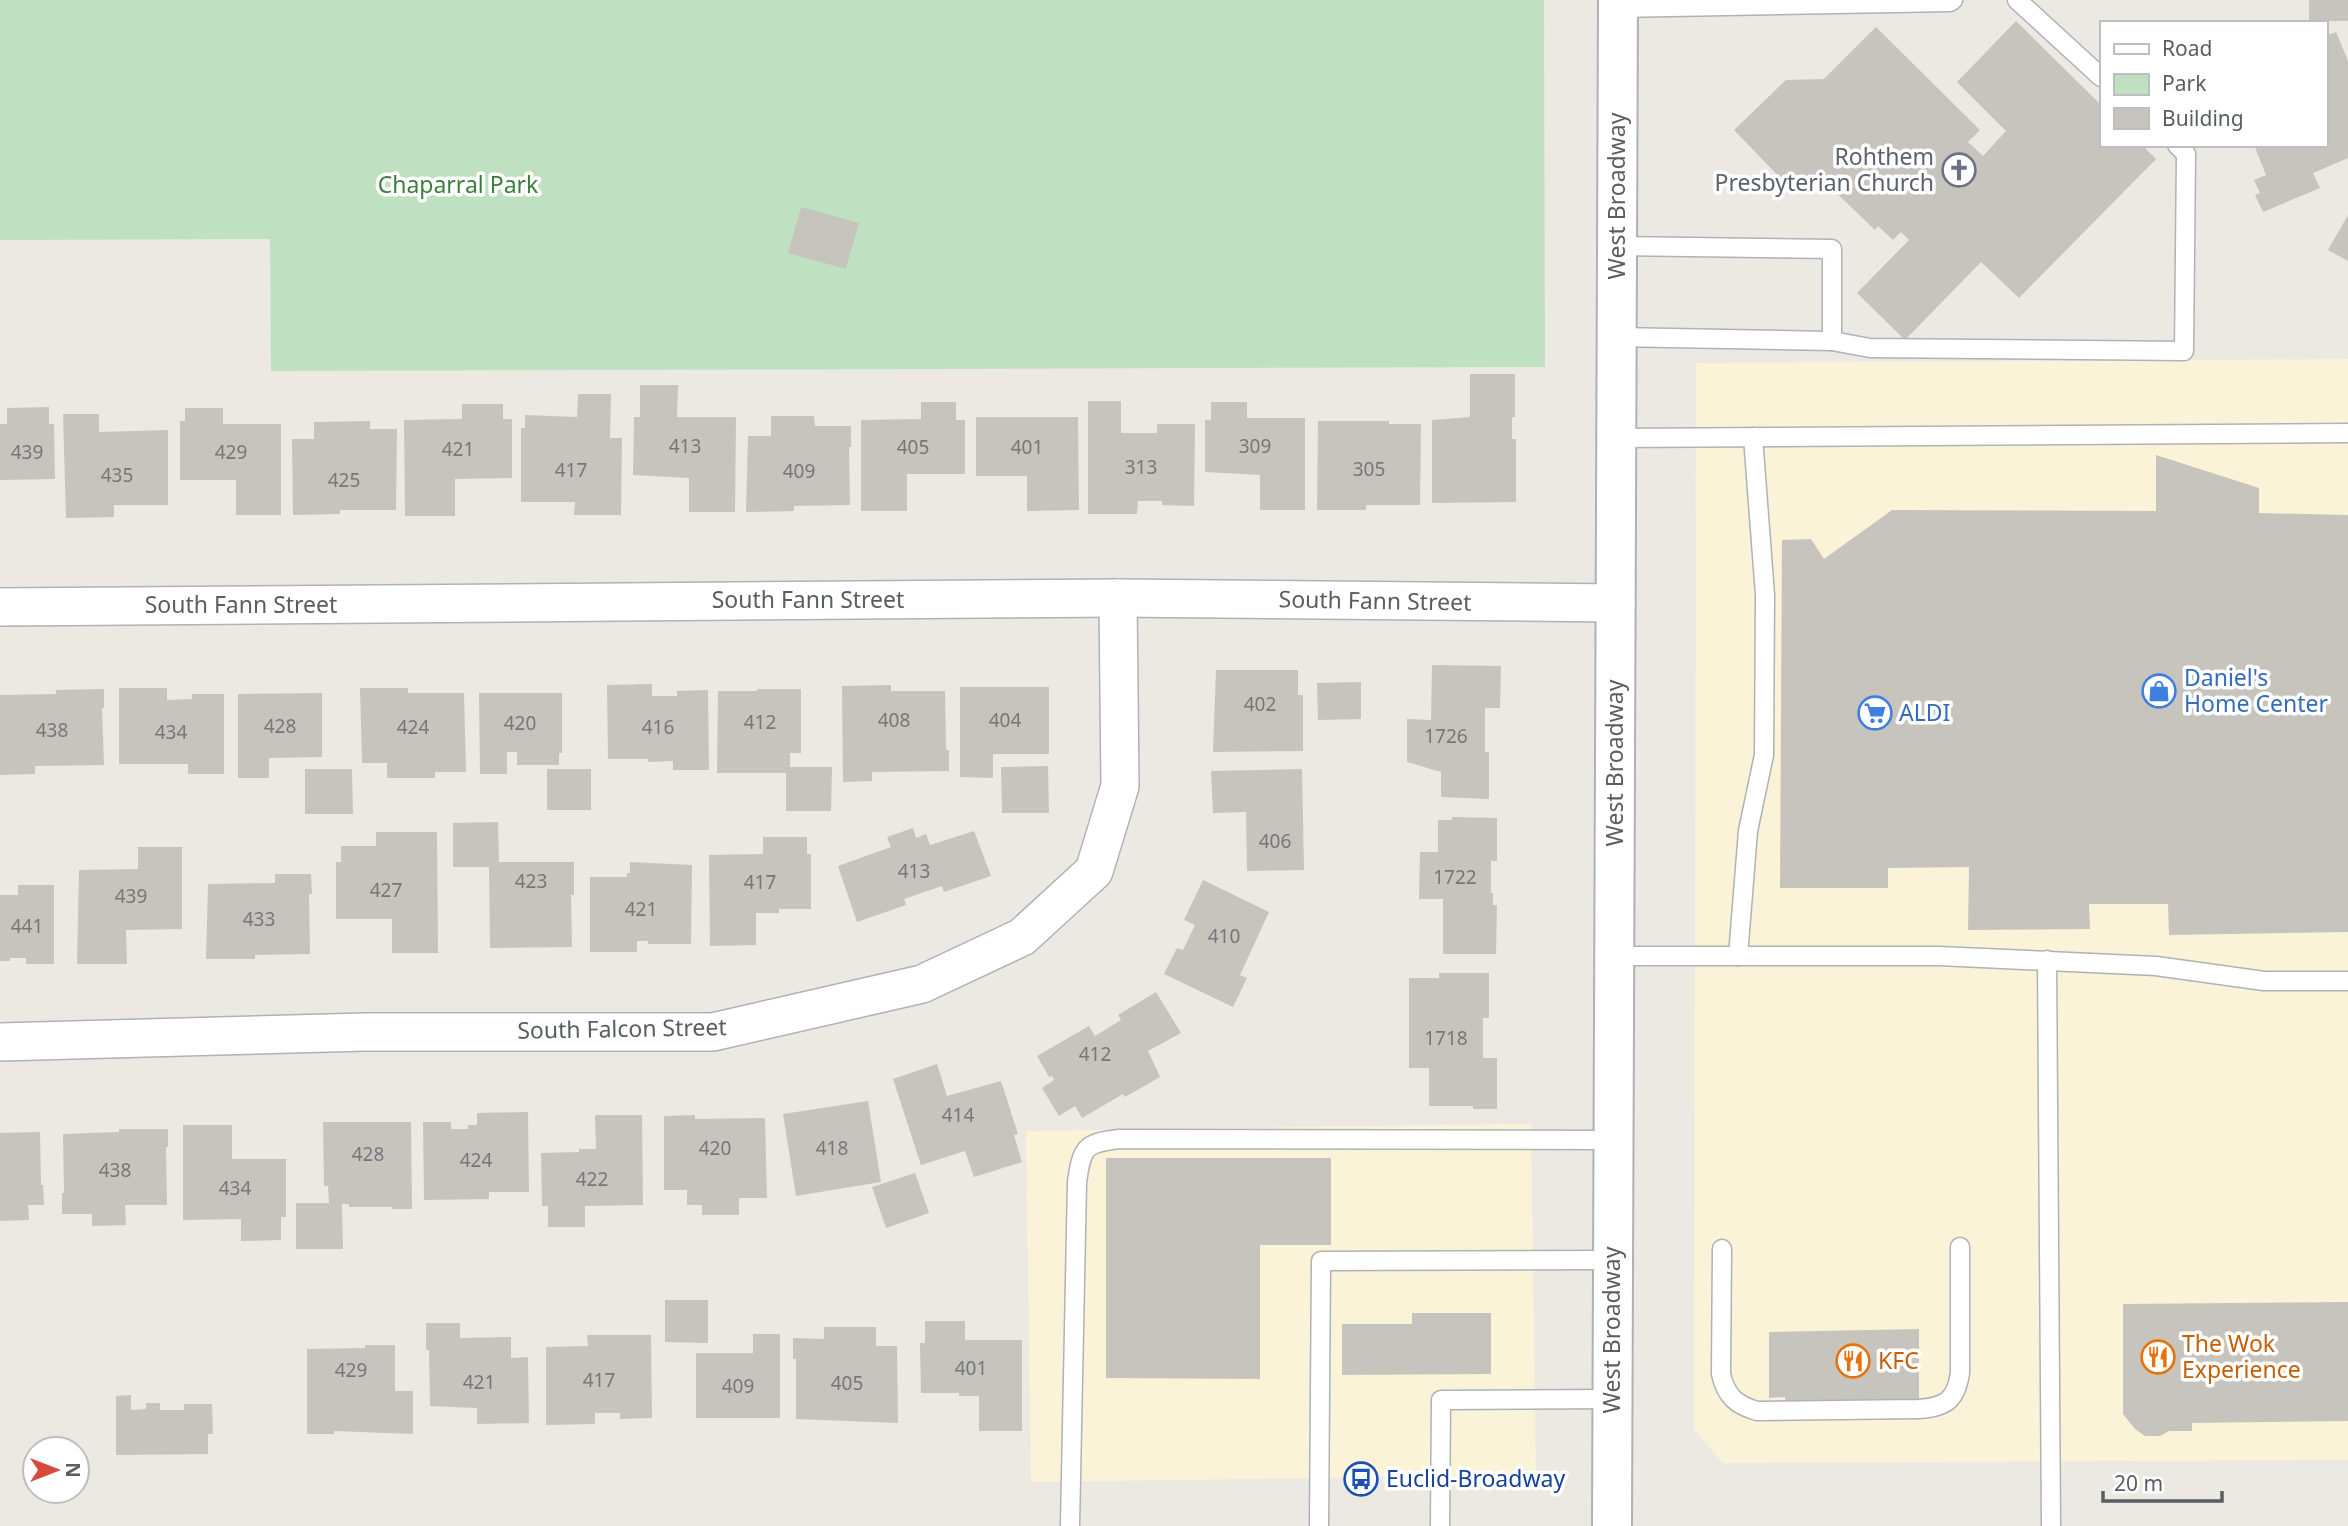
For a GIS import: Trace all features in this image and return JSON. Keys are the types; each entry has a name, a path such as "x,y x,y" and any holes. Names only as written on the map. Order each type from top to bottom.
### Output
{"main road":[{"name":"West Broadway","path":"1612,1526 1618,4"}],"street":[{"name":"South Fann Street","path":"0,607 1118,598 1616,603"},
{"name":"South Falcon Street","path":"0,1042 365,1032 713,1032 922,984 1022,937 1094,871 1120,786 1118,598"}],"lane":[{"path":"1618,4 1953,0"},
{"path":"2017,0 2100,75"},
{"path":"1616,337 1832,341 1870,348 2185,351 2186,154 2178,147"},
{"path":"1617,246 1832,249 1832,341"},
{"path":"1616,438 2348,433"},
{"path":"1738,956 1748,831 1764,755 1765,595 1754,437"},
{"path":"1614,956 1939,956 2156,966 2264,981 2348,981"},
{"path":"2047,960 2051,1526"},
{"path":"1070,1526 1077,1182 1081,1155 1097,1142 1119,1139 1613,1140"},
{"path":"1722,1249 1721,1374 1729,1397 1738,1404 1757,1411 1919,1409 1939,1407 1947,1402 1958,1386 1960,1373 1961,1247"},
{"path":"1320,1526 1321,1261 1612,1260"},
{"path":"1440,1526 1441,1400 1612,1399"}],"shaded area":[{"path":"2348,359 2348,1460 1723,1463 1694,1430 1696,363"},
{"path":"1531,1124 1536,1475 1031,1482 1026,1131"}],"green space":[{"name":"Chaparral Park","path":"0,0 1544,0 1545,367 271,371 270,239 0,240"}],"building":[{"path":"2309,0 2348,0 2348,21 2309,21"},
{"name":"Rohthem Presbyterian Church","path":"2016,21 2100,104 2100,147 2144,147 2156,159 2019,298 1981,262 1905,340 1857,293 1909,240 1901,232 1893,240 1878,226 1875,230 1824,181 1784,182 1734,130 1786,80 1824,79 1876,27 1980,130 1968,142 1983,156 2006,131 1957,82"},
{"path":"2336,32 2348,61 2348,158 2313,173 2320,188 2263,212 2255,195 2260,193 2254,180 2266,175 2255,147 2327,147 2327,35"},
{"path":"801,207 859,223 846,269 788,253"},
{"path":"2348,215 2348,261 2328,250"},
{"path":"1470,374 1515,374 1512,439 1516,439 1516,502 1432,503 1432,420 1470,417"},
{"path":"640,385 678,385 677,417 736,417 735,512 689,512 689,478 633,475 634,417 640,417"},
{"path":"578,394 611,394 610,438 622,438 621,515 574,515 575,502 521,502 521,428 525,428 525,415 577,417"},
{"path":"1088,401 1121,401 1121,433 1157,433 1157,424 1195,424 1194,506 1162,505 1162,501 1138,501 1137,514 1088,514"},
{"path":"921,402 956,402 956,420 965,420 965,474 907,474 907,511 861,511 861,420 921,419"},
{"path":"1211,402 1247,402 1247,418 1305,418 1305,510 1260,510 1260,475 1205,472 1205,420 1211,420"},
{"path":"462,404 503,404 503,419 512,419 512,478 455,479 455,516 405,516 404,420 462,419"},
{"path":"49,407 49,424 54,424 55,479 0,480 0,424 7,424 7,408"},
{"path":"185,408 223,408 223,424 281,424 281,515 236,515 236,480 180,480 180,421 185,421"},
{"path":"63,414 99,414 99,432 168,430 168,505 114,505 114,517 66,518"},
{"path":"771,416 814,416 815,426 851,426 850,505 794,506 794,511 746,512 748,436 771,436"},
{"path":"976,417 1078,417 1079,510 1027,511 1027,476 976,476"},
{"path":"370,421 370,429 397,429 396,510 340,510 340,514 293,515 292,439 314,439 314,422"},
{"path":"1318,421 1421,424 1420,505 1366,505 1366,510 1317,510"},
{"name":"Daniel's Home Center","path":"2156,455 2259,488 2259,513 2348,515 2348,932 2169,935 2168,904 2089,904 2090,929 1968,930 1969,867 1888,868 1888,888 1780,888 1782,540 1811,539 1824,559 1892,510 2156,511"},
{"path":"1432,665 1501,666 1500,708 1485,708 1489,799 1441,797 1441,772 1407,762 1407,719 1431,720"},
{"path":"1216,670 1298,670 1298,695 1303,695 1303,751 1213,752"},
{"path":"1361,682 1361,719 1318,720 1317,683"},
{"path":"652,684 652,696 677,696 677,691 708,690 709,770 673,770 673,761 608,759 607,685"},
{"path":"891,685 891,691 945,691 949,771 872,772 872,781 843,782 842,686"},
{"path":"960,687 1049,687 1049,754 993,754 993,778 960,777"},
{"path":"119,688 167,688 167,700 192,699 192,694 224,694 224,774 188,774 188,764 119,764"},
{"path":"360,688 408,688 408,693 464,693 466,772 435,772 435,778 387,778 387,763 362,763"},
{"path":"104,689 104,765 35,766 35,774 0,775 0,695 56,694 56,690"},
{"path":"801,689 801,753 790,753 790,767 832,767 831,811 786,811 786,773 717,773 718,691"},
{"path":"322,693 322,757 269,758 269,778 238,778 238,694"},
{"path":"479,693 562,693 562,753 559,753 559,765 517,765 517,752 507,752 507,774 480,774"},
{"path":"1048,766 1049,813 1002,813 1001,767"},
{"path":"305,769 352,769 353,814 305,814"},
{"path":"547,769 591,769 591,810 547,810"},
{"path":"1302,769 1304,870 1247,871 1246,812 1213,813 1211,771"},
{"path":"1452,817 1497,818 1497,861 1491,861 1491,893 1493,905 1497,905 1496,954 1443,954 1443,899 1419,899 1420,852 1438,852 1438,820 1452,820"},
{"path":"498,822 499,862 574,862 574,895 571,895 572,947 490,948 489,867 453,867 453,823"},
{"path":"913,828 916,838 926,834 930,845 974,831 991,876 944,892 942,886 904,899 906,905 857,922 838,866 891,847 887,837"},
{"path":"376,832 437,832 438,953 392,953 392,919 336,919 336,862 341,862 341,846 376,846"},
{"path":"763,837 807,837 807,854 811,854 811,909 779,909 779,913 756,913 756,945 710,946 709,855 763,854"},
{"path":"138,847 182,847 182,929 126,930 127,964 77,964 79,870 138,869"},
{"path":"630,862 692,865 691,944 648,944 648,941 637,941 637,952 590,952 590,877 627,877 627,873 630,873"},
{"path":"275,874 311,874 310,954 255,955 255,959 206,959 208,884 275,883"},
{"path":"1203,880 1269,912 1240,975 1247,978 1233,1007 1164,974 1177,948 1183,950 1195,925 1184,920"},
{"path":"18,885 54,885 54,964 26,964 26,958 0,961 0,895 18,895"},
{"path":"1439,973 1489,973 1489,1018 1483,1018 1483,1058 1497,1058 1497,1109 1429,1106 1429,1068 1409,1068 1409,978 1439,978"},
{"path":"1156,992 1181,1033 1148,1051 1160,1077 1125,1097 1123,1094 1082,1118 1075,1106 1059,1116 1042,1088 1054,1080 1052,1076 1049,1077 1037,1056 1089,1026 1095,1036 1121,1020 1118,1015"},
{"path":"937,1064 947,1096 1001,1081 1018,1134 1014,1135 1022,1162 974,1177 965,1151 921,1165 893,1079"},
{"path":"868,1101 881,1182 796,1196 783,1114"},
{"path":"528,1112 529,1192 489,1192 489,1199 424,1200 423,1122 451,1122 451,1129 468,1129 468,1125 477,1125 477,1113"},
{"path":"595,1115 642,1115 643,1205 585,1206 585,1227 548,1227 548,1206 542,1206 541,1153 596,1149"},
{"path":"695,1115 695,1119 765,1118 767,1198 739,1198 739,1215 702,1215 702,1205 687,1205 687,1190 664,1190 664,1116"},
{"path":"323,1122 411,1122 412,1209 349,1207 349,1204 342,1204 343,1249 296,1249 296,1203 329,1203 328,1186 324,1186"},
{"path":"183,1125 232,1125 232,1159 286,1159 286,1217 281,1217 281,1240 241,1241 241,1219 183,1220"},
{"path":"119,1129 168,1129 167,1205 125,1205 126,1225 92,1226 92,1214 62,1214 63,1134 119,1132"},
{"path":"40,1132 44,1205 28,1205 29,1220 0,1221 0,1133"},
{"path":"1106,1158 1331,1158 1331,1245 1260,1245 1260,1379 1106,1378"},
{"path":"915,1173 929,1213 886,1228 872,1187"},
{"path":"665,1300 708,1300 708,1343 665,1342"},
{"path":"2348,1302 2348,1421 2192,1423 2192,1431 2169,1431 2160,1436 2145,1436 2135,1429 2123,1414 2123,1304"},
{"path":"1412,1313 1491,1313 1491,1374 1342,1375 1342,1324 1412,1324"},
{"path":"925,1321 965,1321 965,1340 1022,1340 1022,1431 979,1431 979,1396 921,1393 920,1343 925,1343"},
{"path":"426,1323 460,1323 460,1338 511,1337 511,1358 528,1357 529,1423 477,1424 477,1408 430,1406"},
{"path":"824,1327 876,1327 876,1346 897,1346 898,1423 796,1419 796,1359 793,1359 793,1338 824,1339"},
{"path":"1919,1329 1919,1401 1785,1404 1785,1397 1769,1398 1769,1332"},
{"path":"753,1334 780,1334 780,1418 696,1418 696,1353 753,1353"},
{"path":"587,1335 651,1335 652,1418 620,1419 620,1413 595,1413 595,1424 546,1425 546,1347 588,1346"},
{"path":"365,1345 395,1345 395,1391 413,1391 413,1434 334,1431 334,1434 307,1434 307,1349 365,1348"},
{"path":"131,1395 131,1410 146,1409 146,1403 160,1403 160,1410 184,1410 184,1404 212,1404 213,1434 208,1434 208,1454 116,1455 116,1396"}],"place":[{"name":"Rohthem Presbyterian Church","path":"1959,170"},
{"name":"Daniel's Home Center","path":"2159,691"},
{"name":"ALDI","path":"1875,713"},
{"name":"The Wok Experience","path":"2158,1357"},
{"name":"KFC","path":"1853,1361"},
{"name":"Euclid-Broadway","path":"1361,1479"}]}
